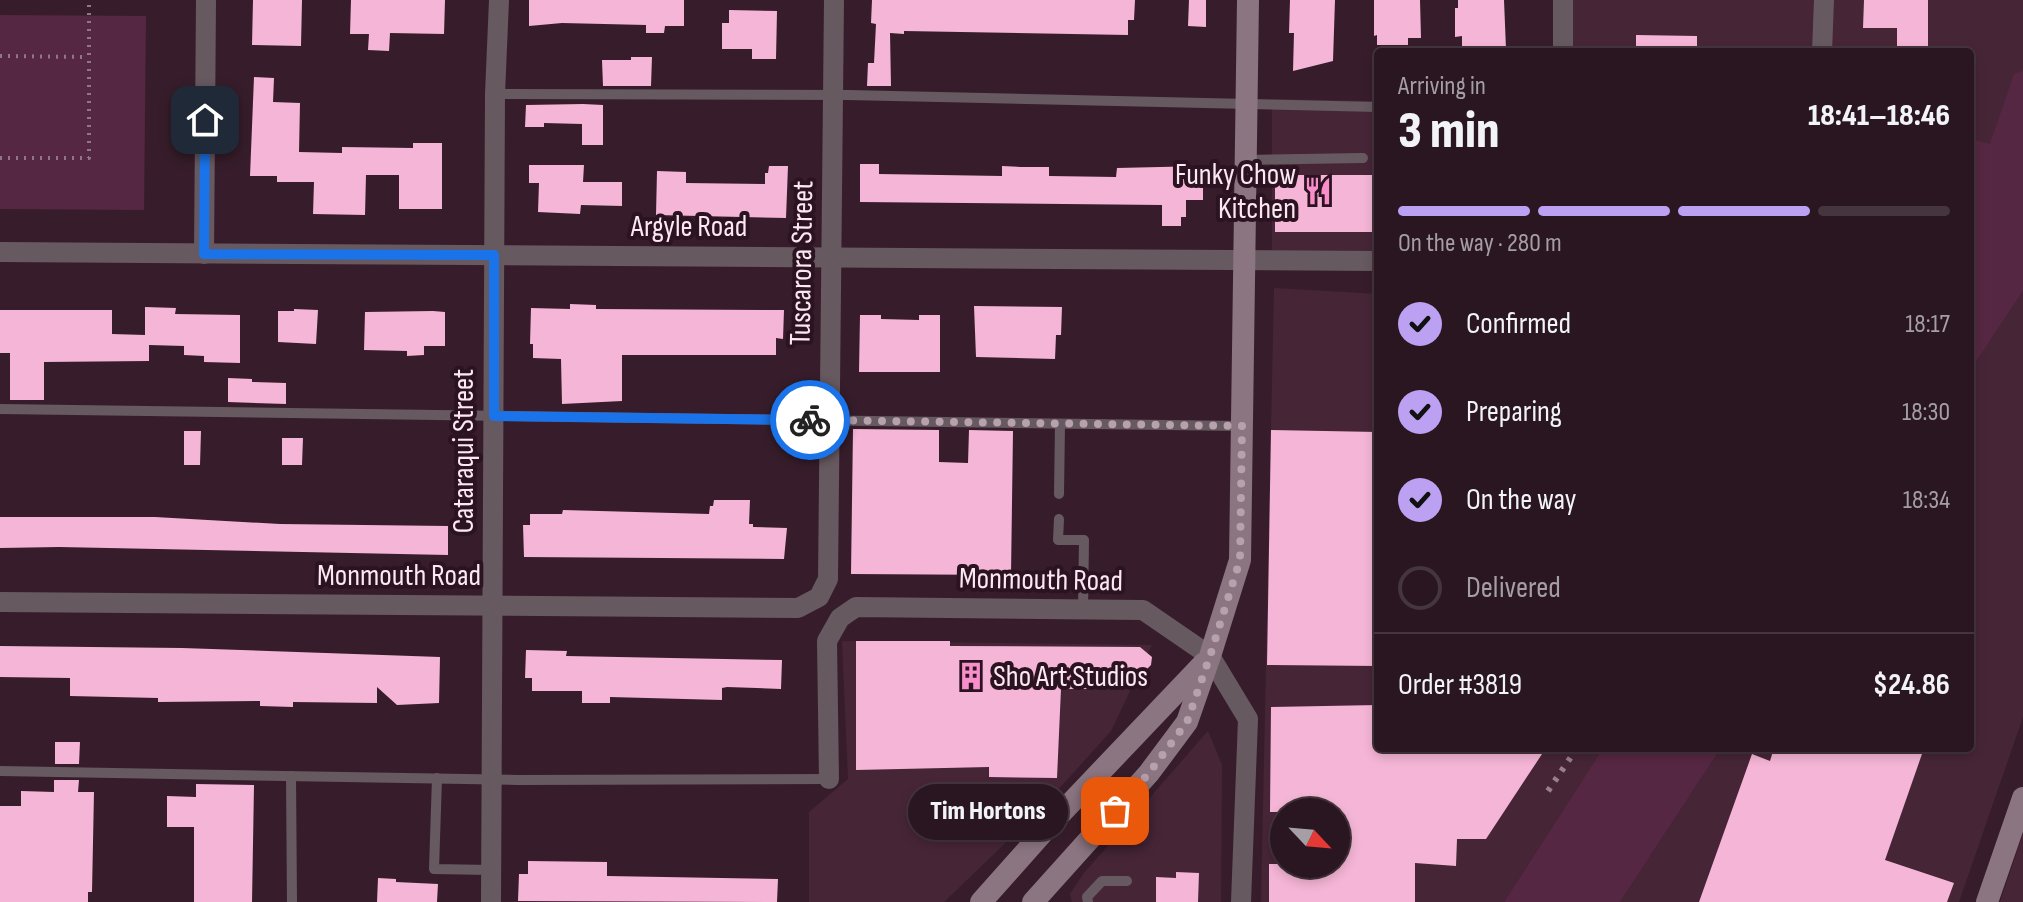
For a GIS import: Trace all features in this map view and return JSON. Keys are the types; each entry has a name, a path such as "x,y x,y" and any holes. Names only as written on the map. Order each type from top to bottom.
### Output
{"main road":[{"path":"1033,902 1149,773 1187,722 1240,560 1248,0"},
{"path":"981,902 1210,656"},
{"path":"1987,902 2023,798"},
{"path":"1054,902 1064,868"}],"street":[{"path":"204,254 206,0"},
{"name":"Cataraqui Street","path":"491,902 495,94 499,0"},
{"name":"Tuscarora Street","path":"798,608 819,597 828,579 834,0"},
{"path":"1563,0 1563,48"},
{"path":"1822,48 1824,0"},
{"name":"Argyle Road","path":"0,252 1374,261"},
{"name":"Monmouth Road","path":"0,602 798,608"},
{"name":"Monmouth Road","path":"829,779 827,641 840,618 856,607 1143,610 1210,656"},
{"path":"1210,656 1248,719 1241,902"}],"lane":[{"path":"495,94 833,95 1374,107"},
{"path":"1246,160 1363,158"},
{"path":"0,409 1242,426"},
{"path":"1059,494 1060,424"},
{"path":"1059,519 1058,540 1084,540 1083,610"},
{"path":"0,771 492,779 829,779"},
{"path":"291,776 292,902"},
{"path":"437,778 434,869 491,870"},
{"path":"1088,902 1087,897 1102,881 1127,881"}],"path":[{"path":"0,158 89,158 89,0"},
{"path":"0,56 88,57"}],"shaded area":[{"path":"1573,0 2023,0 2023,150 1974,205 1974,48 1570,48"},
{"path":"0,15 146,16 144,210 0,209"},
{"path":"2023,71 2023,291 1974,365 1974,140 1990,144 2014,74"},
{"path":"1272,99 1374,101 1374,261 1272,260"},
{"path":"1274,288 1374,294 1374,752 1600,752 1504,902 1261,902"},
{"path":"2023,291 2023,717 1959,902 1620,902 1718,752 1974,752 1974,365"},
{"path":"842,641 1152,645 1111,731 1039,811 944,902 809,902 809,812 848,779"},
{"path":"1208,731 1222,765 1221,902 1072,902 1070,894 1084,873"},
{"path":"1600,752 1718,752 1620,902 1504,902"},
{"path":"2023,834 2023,902 2000,902"}],"building":[{"path":"253,0 302,0 301,46 252,45"},
{"path":"351,0 445,0 444,34 390,33 389,51 368,50 369,34 350,34"},
{"path":"529,0 684,0 684,26 665,26 664,33 646,33 646,25 562,23 529,26"},
{"path":"872,0 1135,0 1134,20 1128,20 1128,35 890,33 891,86 867,86 868,63 874,63 876,24 871,23"},
{"path":"1189,0 1206,0 1206,27 1188,26"},
{"path":"1290,0 1335,0 1333,61 1293,71 1294,33 1289,33"},
{"path":"1374,0 1420,0 1421,38 1408,38 1408,45 1377,45"},
{"path":"1458,0 1504,0 1506,48 1462,48 1462,36 1455,37 1455,8 1458,8"},
{"path":"1864,0 1928,0 1928,48 1897,48 1897,28 1863,28"},
{"path":"729,10 777,11 776,59 752,59 752,49 722,49 722,23 729,23"},
{"path":"1636,35 1697,36 1697,48 1636,48"},
{"path":"631,57 652,57 651,86 603,86 602,60 631,60"},
{"path":"254,77 274,78 273,102 300,103 299,152 342,153 342,147 413,148 413,143 442,143 442,209 399,209 399,175 366,175 365,215 313,214 314,182 277,182 277,176 250,176"},
{"path":"526,105 603,105 603,145 582,145 582,124 544,123 544,127 525,127"},
{"path":"860,164 879,164 879,174 1002,176 1002,166 1049,167 1049,176 1116,177 1117,168 1203,166 1203,200 1186,200 1186,217 1181,217 1181,226 1162,226 1162,205 860,202"},
{"path":"529,165 584,165 583,182 622,182 622,206 581,205 580,214 538,212 539,183 529,183"},
{"path":"769,166 788,166 786,218 656,215 657,171 686,172 686,183 765,184"},
{"path":"1275,175 1374,175 1374,232 1275,232"},
{"path":"570,304 596,305 596,309 784,310 783,339 776,338 776,355 622,355 622,401 562,404 561,359 533,358 533,344 530,344 531,308 570,309"},
{"path":"974,306 1062,307 1061,335 1056,335 1055,359 976,357"},
{"path":"145,307 176,308 175,314 240,315 240,363 204,362 204,356 184,355 184,346 149,345 149,361 44,362 44,400 10,400 10,353 0,353 0,310 112,310 112,334 145,335"},
{"path":"318,310 316,344 278,342 278,311"},
{"path":"365,312 445,312 445,346 424,346 424,355 407,356 407,351 364,350"},
{"path":"860,315 919,320 919,315 940,315 940,372 859,372"},
{"path":"228,378 286,383 286,404 228,402"},
{"path":"853,429 939,430 939,462 968,463 969,430 1013,431 1011,575 851,574"},
{"path":"1271,430 1374,432 1374,666 1267,665"},
{"path":"184,431 201,431 200,465 184,465"},
{"path":"282,438 303,438 302,465 282,465"},
{"path":"714,500 750,500 749,524 753,527 787,528 784,559 524,557 523,525 530,525 530,514 562,514 563,510 709,514"},
{"path":"0,517 155,517 280,524 448,526 448,555 0,548"},
{"path":"856,641 950,641 950,646 1140,647 1152,657 1147,669 1136,670 1137,674 1122,674 1121,689 1061,689 1057,778 989,777 989,767 856,770"},
{"path":"0,646 182,648 440,657 439,703 397,705 377,687 377,703 293,702 293,707 260,706 260,701 158,702 158,698 70,696 70,678 0,677"},
{"path":"526,650 567,651 566,656 782,660 781,689 727,687 722,688 722,700 610,697 610,703 582,703 582,691 532,691 532,678 525,678"},
{"path":"1374,705 1374,752 1543,752 1486,839 1457,839 1456,866 1415,863 1415,902 1269,902 1269,864 1270,878 1350,878 1350,798 1270,798 1271,707"},
{"path":"55,742 80,742 79,764 55,764"},
{"path":"1773,752 1922,754 1885,860 1954,883 1947,902 1699,902 1752,754 1770,761"},
{"path":"54,780 79,780 78,792 94,792 92,892 88,892 88,902 0,902 0,806 21,806 21,791 54,792"},
{"path":"196,784 254,785 252,902 194,902 194,827 167,827 167,796 196,797"},
{"path":"528,861 607,862 607,876 778,879 777,902 518,901 519,874 528,874"},
{"path":"1176,872 1199,873 1198,902 1156,902 1156,877 1176,878"},
{"path":"378,878 438,884 437,902 377,902"}],"railway":[{"path":"1548,791 1574,752"}],"way so far":[{"path":"810,420 1242,426 1240,560 1210,656 1187,722 1149,773 1115,811"}],"place":[{"name":"Funky Chow Kitchen","path":"1318,191"},
{"name":"Sho Art Studios","path":"971,676"},
{"name":"Tim Hortons","path":"1115,811"}],"route":[{"path":"205,120 204,254 494,255 494,416 810,420"}]}
